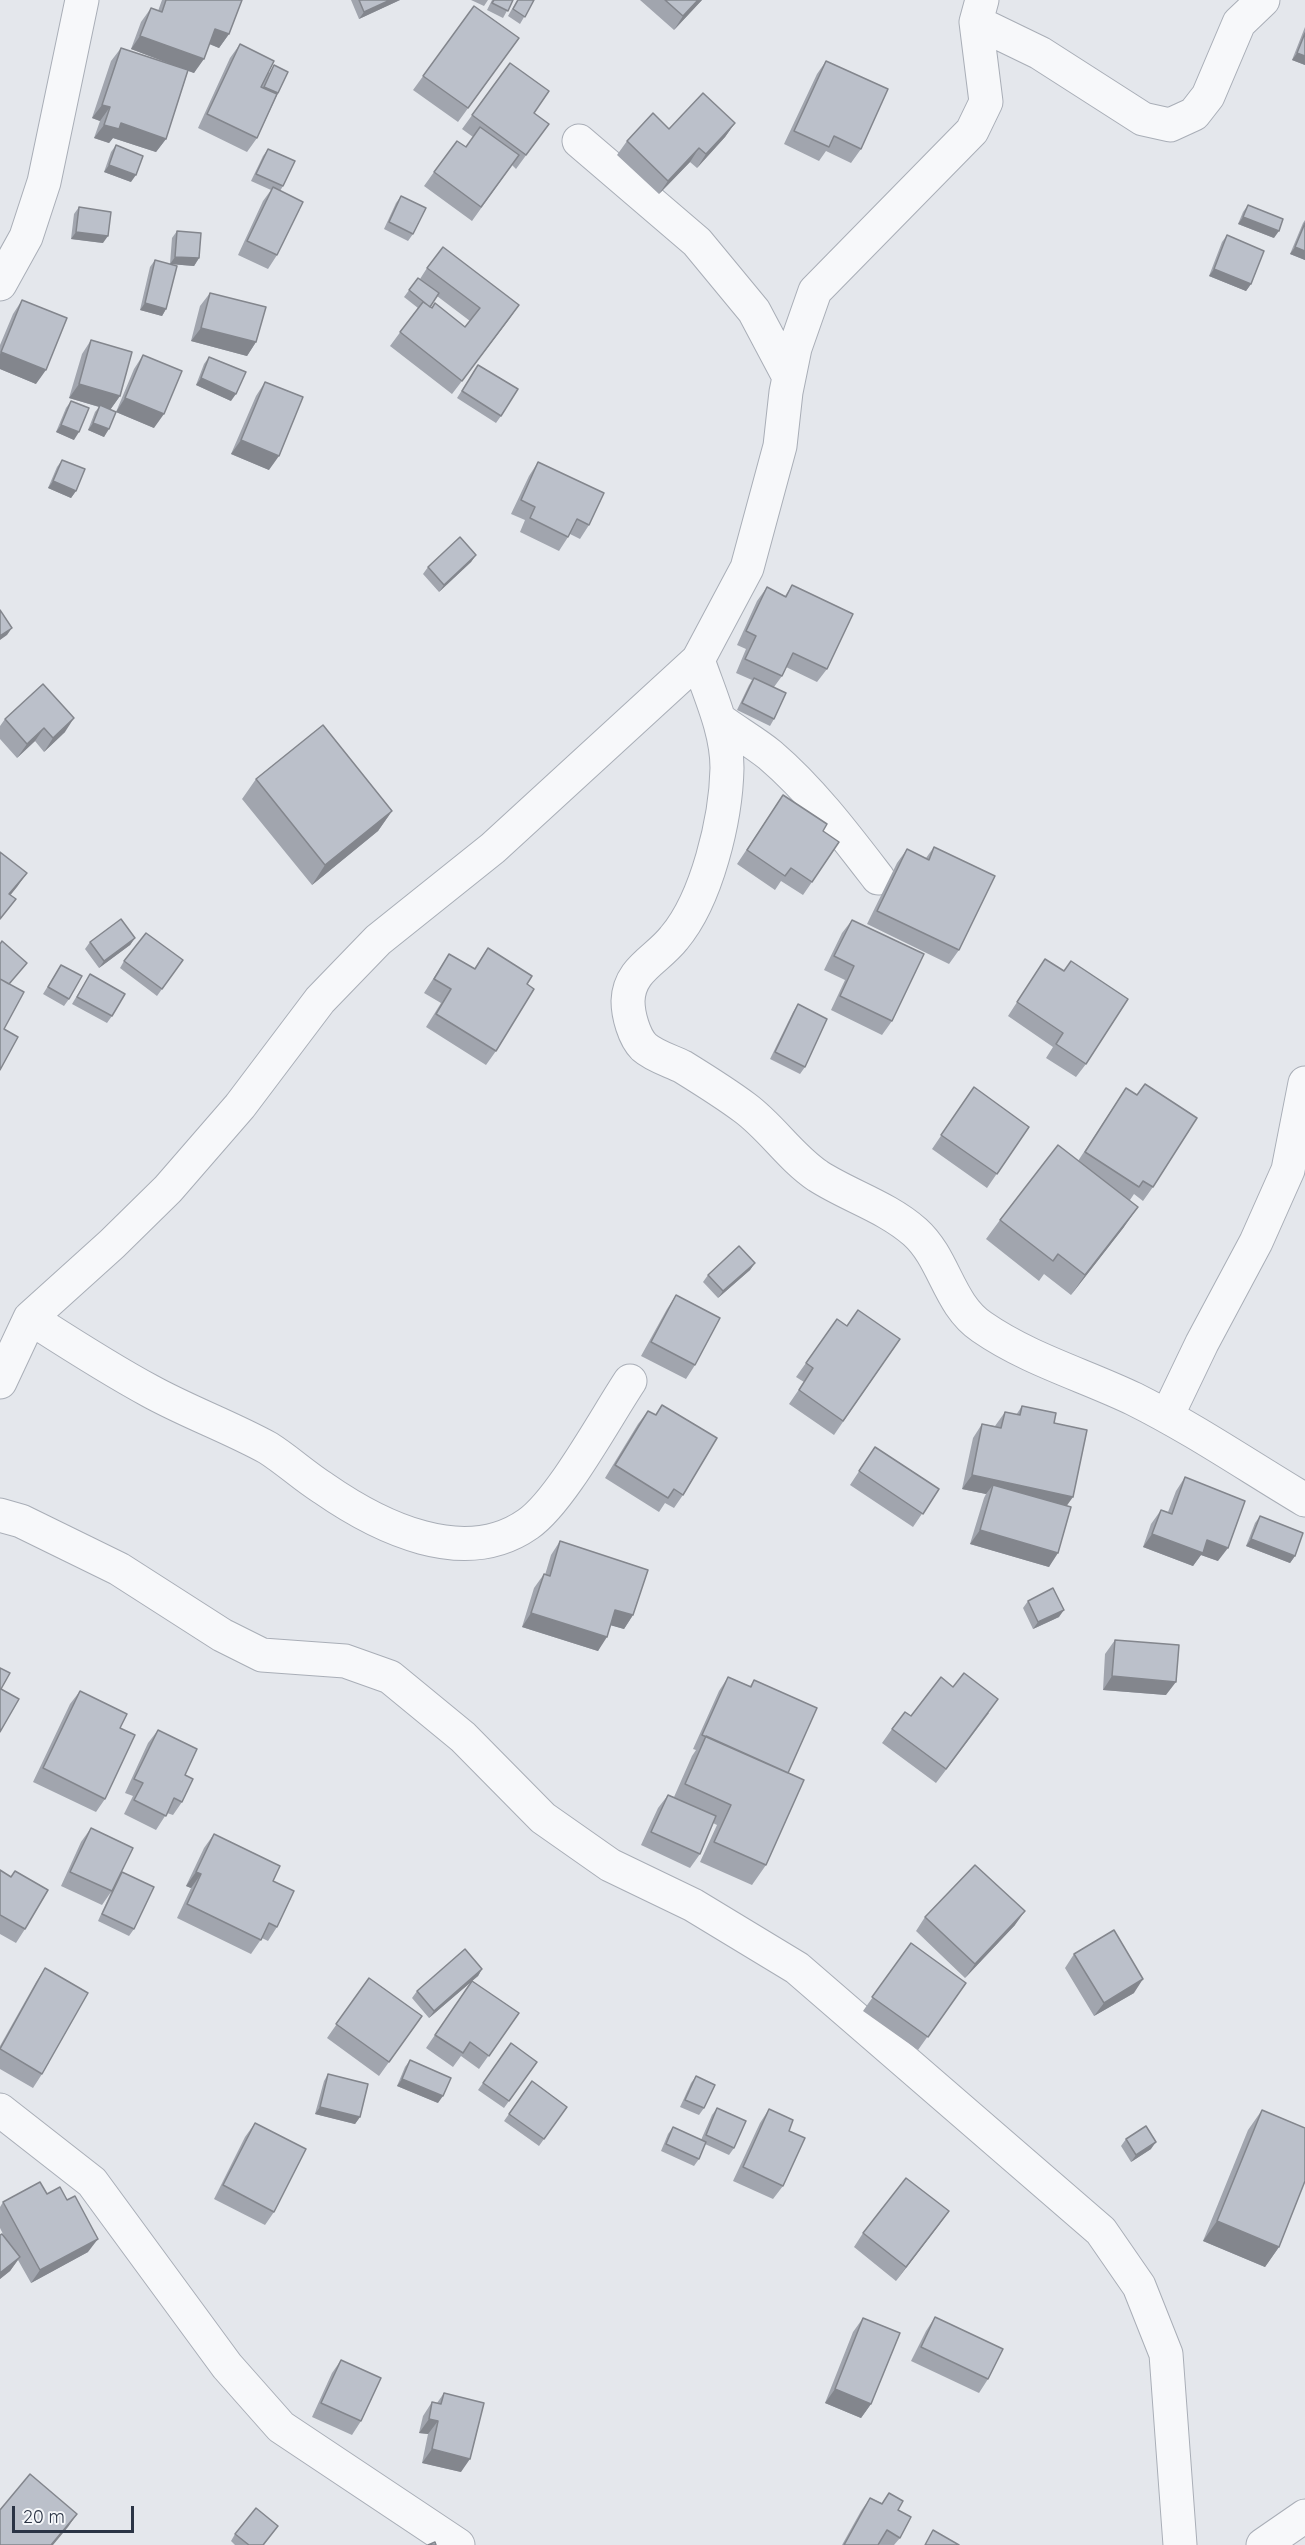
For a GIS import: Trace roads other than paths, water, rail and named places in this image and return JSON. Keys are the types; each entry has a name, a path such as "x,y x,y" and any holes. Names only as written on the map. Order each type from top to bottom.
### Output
{"street":[{"path":"0,284 26,237 44,182 82,0"},
{"path":"977,7 1040,53 1143,119 1170,125 1194,114 1208,96 1239,23 1263,0"},
{"path":"0,1382 30,1318 112,1244 168,1189 240,1106 320,1000 378,940 493,848 698,660 747,568 780,446 795,348 815,291 972,131 986,102 977,7"},
{"path":"579,141 697,242 754,311 789,376"},
{"path":"698,660 720,720 727,767 711,855 695,907 674,940 647,961 630,983 628,1003 630,1019 644,1048 722,1091 757,1116 795,1157 818,1176 889,1214 916,1232 940,1263 956,1301 980,1326 1034,1356 1167,1416 1305,1500"},
{"path":"720,720 770,755 840,828 878,878"},
{"path":"1167,1416 1202,1343 1256,1242 1288,1170 1305,1083"},
{"path":"30,1318 151,1392 213,1419 270,1450 360,1513 398,1530 456,1545 493,1540 528,1524 556,1494 630,1381"},
{"path":"0,1515 21,1521 119,1569 222,1635 262,1655 345,1661 390,1677 463,1737 543,1818 610,1865 693,1905 797,1968 1092,2223 1101,2231 1139,2286 1166,2354 1180,2545"},
{"path":"0,2110 92,2182 227,2366 281,2427 458,2545"},
{"path":"1263,2545 1305,2516"}]}
